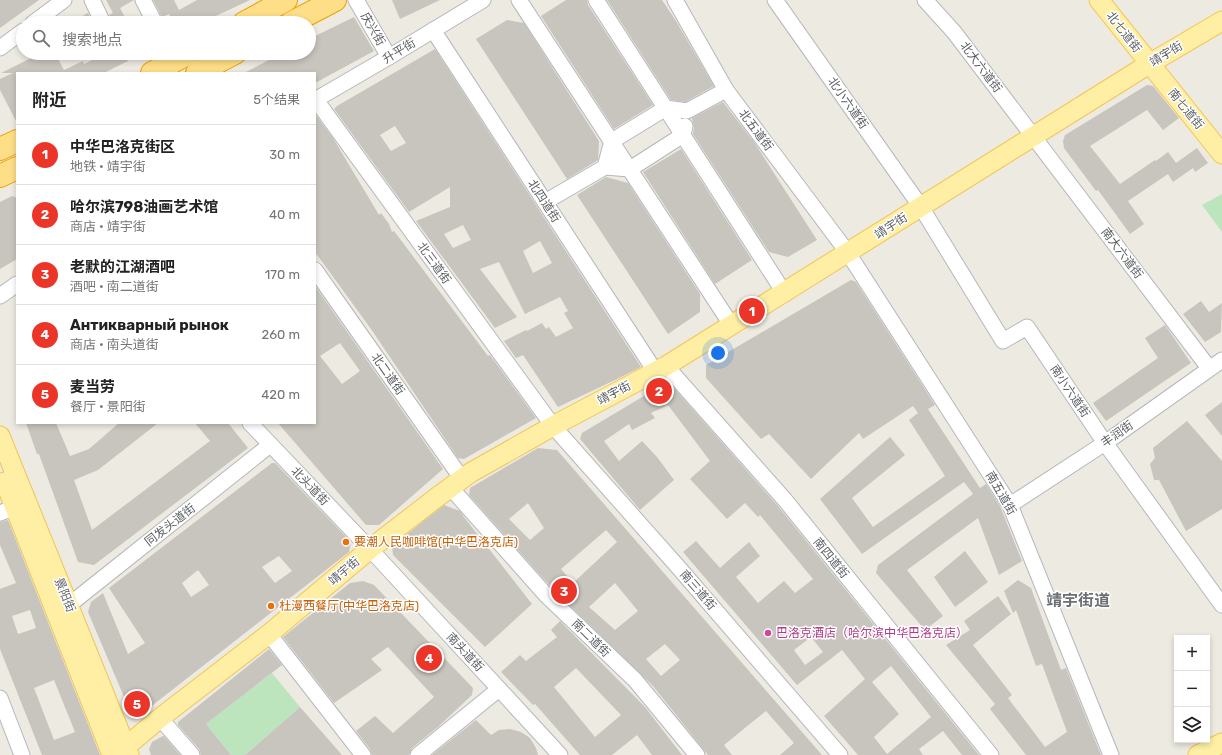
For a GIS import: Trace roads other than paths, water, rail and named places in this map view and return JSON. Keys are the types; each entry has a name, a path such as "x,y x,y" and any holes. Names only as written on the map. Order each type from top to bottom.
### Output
{"highway":[{"path":"257,16 286,0"},
{"path":"304,16 334,0"},
{"path":"154,72 172,60"},
{"path":"199,72 222,60"}],"main road":[{"name":"北七道街","path":"1099,0 1149,64"},
{"name":"靖宇街","path":"121,753 160,718 269,634 370,549 470,473 553,426 661,369 1149,64 1222,21"},
{"name":"南七道街","path":"1149,64 1222,154"},
{"name":"景阳街","path":"0,436 69,605 121,753"},
{"name":"景阳街","path":"0,470 7,510 121,753"},
{"path":"1198,755 1222,743"}],"street":[{"path":"38,16 47,5 64,0"},
{"path":"92,0 100,16"},
{"path":"143,0 151,16"},
{"name":"庆兴街","path":"356,0 389,57"},
{"name":"升平街","path":"316,99 483,0"},
{"path":"519,0 731,325"},
{"path":"596,0 784,293"},
{"name":"北五道街","path":"675,0 726,90 848,253"},
{"name":"北小六道街","path":"775,0 921,207"},
{"name":"北大六道街","path":"925,0 954,32 1034,137"},
{"name":"北四道街","path":"433,30 545,202 661,369"},
{"path":"0,48 16,36"},
{"path":"605,167 612,141 666,108 687,111 726,90"},
{"name":"北三道街","path":"316,101 553,426"},
{"path":"545,202 605,167 630,169 683,135 687,111"},
{"name":"南大六道街","path":"1034,137 1209,368"},
{"name":"南小六道街","path":"921,207 1003,341 1028,327 1105,443 1222,606"},
{"name":"南五道街","path":"848,253 1010,505 1112,755"},
{"name":"北二道街","path":"316,272 456,483"},
{"path":"0,296 16,285"},
{"name":"丰润街","path":"1010,505 1105,443 1222,360"},
{"name":"南四道街","path":"661,369 785,500 991,755"},
{"name":"北头道街","path":"251,424 370,549"},
{"name":"南三道街","path":"553,426 679,568 840,755"},
{"name":"同发头道街","path":"69,605 270,445"},
{"name":"南二道街","path":"456,483 546,596 635,680 697,755"},
{"name":"南头道街","path":"370,549 560,755"},
{"path":"269,634 363,755"},
{"path":"418,755 499,689"},
{"path":"0,698 22,755"},
{"path":"160,718 192,755"}],"place":[{"name":"中华巴洛克街区","path":"752,311"},
{"name":"哈尔滨798油画艺术馆","path":"659,391"},
{"name":"要潮人民咖啡馆(中华巴洛克店)","path":"346,542"},
{"name":"老默的江湖酒吧","path":"564,591"},
{"name":"杜漫西餐厅(中华巴洛克店)","path":"271,606"},
{"name":"巴洛克酒店（哈尔滨中华巴洛克店）","path":"768,633"},
{"name":"Антикварный рынок","path":"429,658"},
{"name":"麦当劳","path":"137,704"}],"district":[{"name":"靖宇街道","path":"1078,600"}]}
